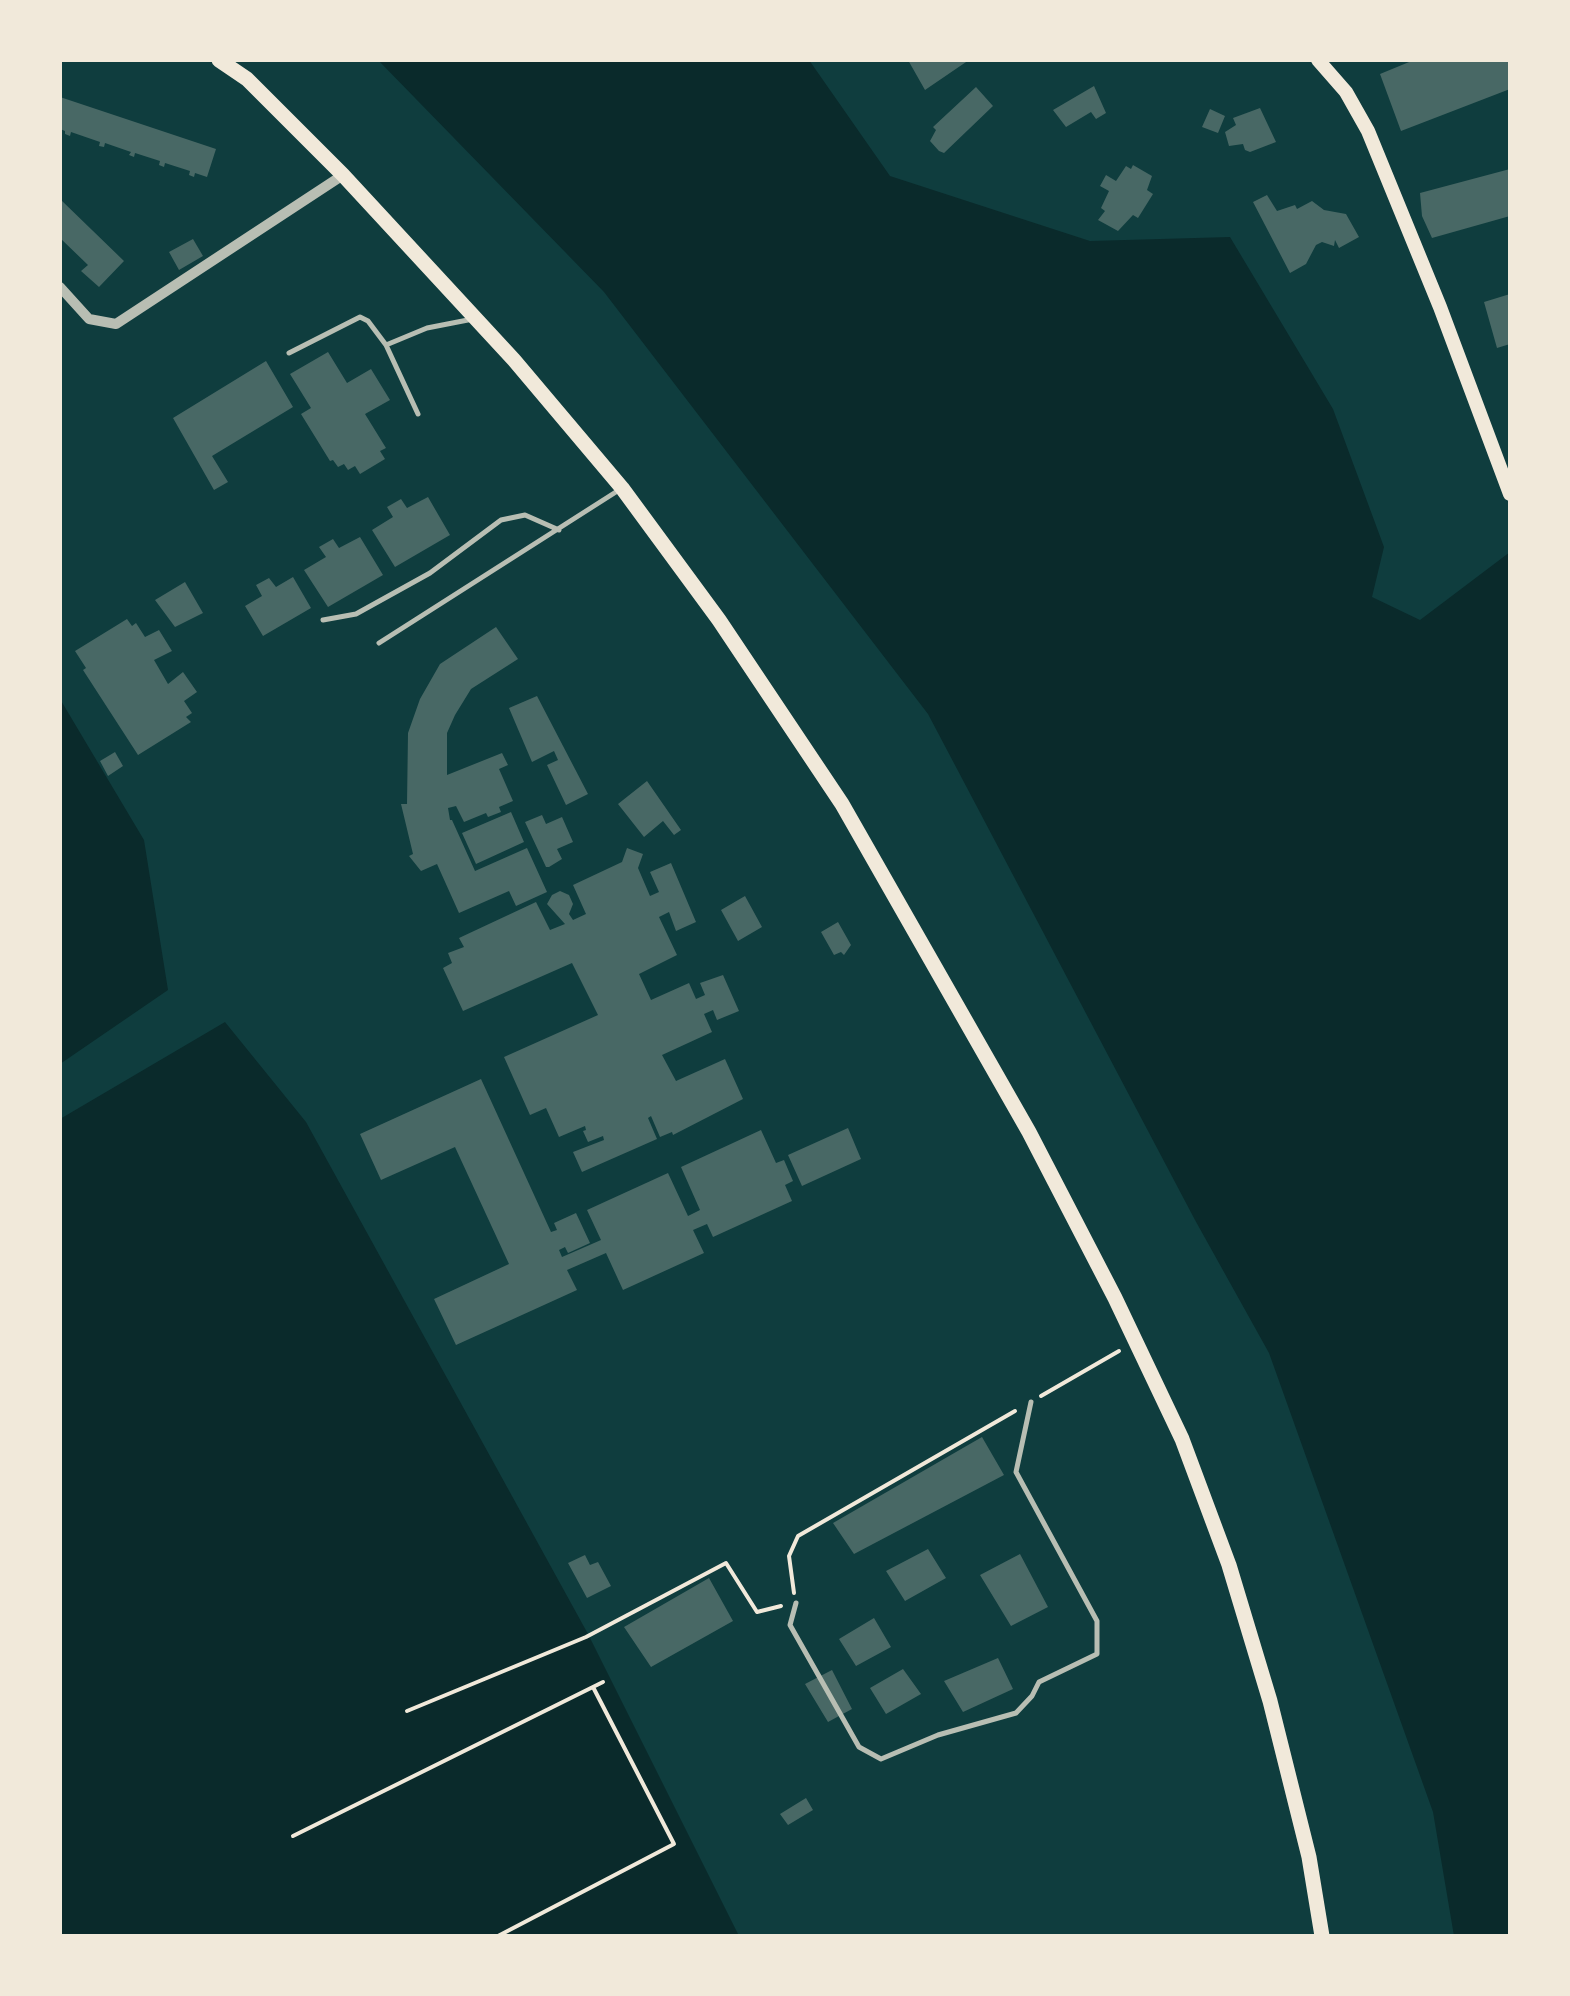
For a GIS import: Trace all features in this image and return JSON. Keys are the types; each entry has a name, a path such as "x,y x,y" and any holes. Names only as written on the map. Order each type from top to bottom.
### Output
{"main road":[{"path":"219,60 247,79 342,175 476,319 622,488 719,620 842,804 1029,1132 1182,1439 1229,1564 1270,1701 1301,1822 1322,1936"},
{"path":"1318,60 1346,92 1368,131 1510,494"}],"street":[{"path":"60,288 89,319 116,324 342,175"}],"lane":[{"path":"289,354 360,317 386,345 418,414"},
{"path":"386,345 427,328 476,319"},
{"path":"379,644 622,488"},
{"path":"323,620 356,614 430,573 501,520 525,515 559,530"},
{"path":"796,1603 790,1625 858,1746 880,1759 938,1734 1016,1713 1039,1682 1097,1654 1097,1621 1016,1472 1031,1402"}],"path":[{"path":"407,1711 586,1637 726,1564 757,1612 796,1603 789,1556 798,1536 1136,1341"},
{"path":"293,1836 603,1682"},
{"path":"498,1936 674,1844 592,1687"}],"water":[{"path":"378,60 809,60 890,176 1090,241 1230,237 1333,409 1384,547 1372,597 1420,620 1510,552 1510,1936 1454,1936 1433,1812 1269,1353 928,714 604,292"},
{"path":"60,699 144,840 168,990 60,1064"},
{"path":"225,1022 306,1122 588,1634 739,1936 60,1936 60,1119"}],"building":[{"path":"908,60 969,60 925,90"},
{"path":"1414,60 1510,60 1510,89 1401,131 1380,74"},
{"path":"1094,86 1106,113 1096,119 1091,112 1066,127 1053,110"},
{"path":"976,87 993,106 944,153 939,151 930,141 936,130 933,127"},
{"path":"60,97 216,149 207,177 195,173 194,177 189,175 190,171 165,163 164,167 159,165 160,161 135,153 134,157 129,155 131,152 105,143 104,147 99,146 100,142 71,132 70,136 65,134 60,129"},
{"path":"1260,108 1276,142 1250,152 1243,144 1229,146 1225,132 1236,125 1233,118"},
{"path":"1210,109 1225,116 1218,133 1202,127"},
{"path":"1133,165 1152,176 1147,190 1153,194 1138,218 1133,215 1118,231 1098,220 1105,211 1101,208 1109,191 1100,186 1106,175 1116,181 1126,166 1131,169"},
{"path":"1510,169 1510,216 1432,238 1422,216 1420,193"},
{"path":"1267,195 1277,211 1295,205 1297,209 1312,201 1324,210 1346,214 1359,237 1339,248 1335,240 1334,246 1322,242 1316,245 1306,264 1290,273 1253,202"},
{"path":"60,199 124,261 99,287 81,271 88,265 60,238"},
{"path":"193,239 203,256 179,270 169,252"},
{"path":"1510,294 1510,344 1497,348 1484,302"},
{"path":"328,352 347,383 371,369 390,400 365,414 386,448 380,451 385,459 360,474 355,466 348,470 344,464 338,467 330,461 301,414 311,408 290,374"},
{"path":"266,361 293,407 212,456 228,482 214,490 173,418"},
{"path":"428,497 450,535 395,567 372,530 393,517 387,507 401,499 407,508"},
{"path":"360,537 383,575 328,607 304,570 326,557 319,547 333,539 339,548"},
{"path":"293,577 311,608 263,636 245,606 262,596 256,585 269,578 276,587"},
{"path":"185,582 203,613 175,627 155,600"},
{"path":"127,619 132,626 136,623 145,637 159,630 172,651 154,660 168,684 183,672 197,692 184,701 192,713 186,717 191,722 138,755 83,670 86,668 75,651"},
{"path":"496,627 518,659 471,689 455,715 447,733 447,775 502,753 508,765 499,769 513,801 499,807 501,812 464,822 456,806 448,808 450,820 475,871 527,848 547,892 516,906 509,891 459,913 437,864 421,871 409,856 413,854 401,804 407,804 408,733 420,699 440,664"},
{"path":"537,696 588,794 566,805 547,765 558,760 554,751 532,762 509,708"},
{"path":"115,752 123,766 108,776 100,761"},
{"path":"647,781 681,830 674,835 663,821 644,837 618,804"},
{"path":"511,812 524,842 476,864 462,833"},
{"path":"542,815 546,824 562,817 573,842 557,849 562,859 549,867 525,822"},
{"path":"627,848 643,854 638,868 650,896 659,892 650,872 671,863 696,922 676,931 669,912 659,917 677,955 639,974 651,1000 689,983 696,999 705,995 700,983 723,975 739,1011 717,1020 713,1010 704,1014 712,1032 662,1055 676,1081 725,1059 743,1099 673,1135 672,1132 660,1137 651,1116 648,1118 657,1139 582,1172 573,1152 604,1140 603,1136 588,1142 585,1126 559,1137 546,1108 530,1115 504,1057 598,1015 572,963 463,1011 443,968 452,963 448,953 464,947 459,938 536,902 550,930 565,924 547,904 560,891 569,895 573,904 569,914 573,920 586,914 573,885 622,862"},
{"path":"745,896 762,927 738,941 721,910"},
{"path":"838,922 851,945 844,955 834,955 821,932"},
{"path":"481,1079 551,1232 557,1230 554,1223 576,1213 590,1243 568,1253 565,1247 559,1250 562,1257 601,1240 587,1210 668,1173 688,1216 700,1210 681,1167 761,1130 776,1163 784,1160 793,1181 785,1185 792,1201 713,1237 707,1224 693,1230 704,1253 623,1290 606,1253 567,1270 577,1290 456,1345 434,1299 509,1264 455,1147 381,1180 360,1134"},
{"path":"848,1128 861,1159 802,1186 788,1155"},
{"path":"982,1437 1004,1475 854,1554 833,1523"},
{"path":"928,1549 946,1578 905,1601 886,1571"},
{"path":"1020,1554 1048,1607 1011,1626 980,1575"},
{"path":"585,1555 590,1565 598,1562 611,1586 587,1598 568,1563"},
{"path":"709,1578 733,1621 651,1667 624,1627"},
{"path":"874,1618 891,1647 856,1666 839,1639"},
{"path":"998,1658 1013,1689 963,1712 944,1681"},
{"path":"903,1669 921,1694 886,1714 870,1688"},
{"path":"832,1670 852,1709 828,1722 805,1684"},
{"path":"806,1798 813,1810 788,1825 780,1814"}]}
